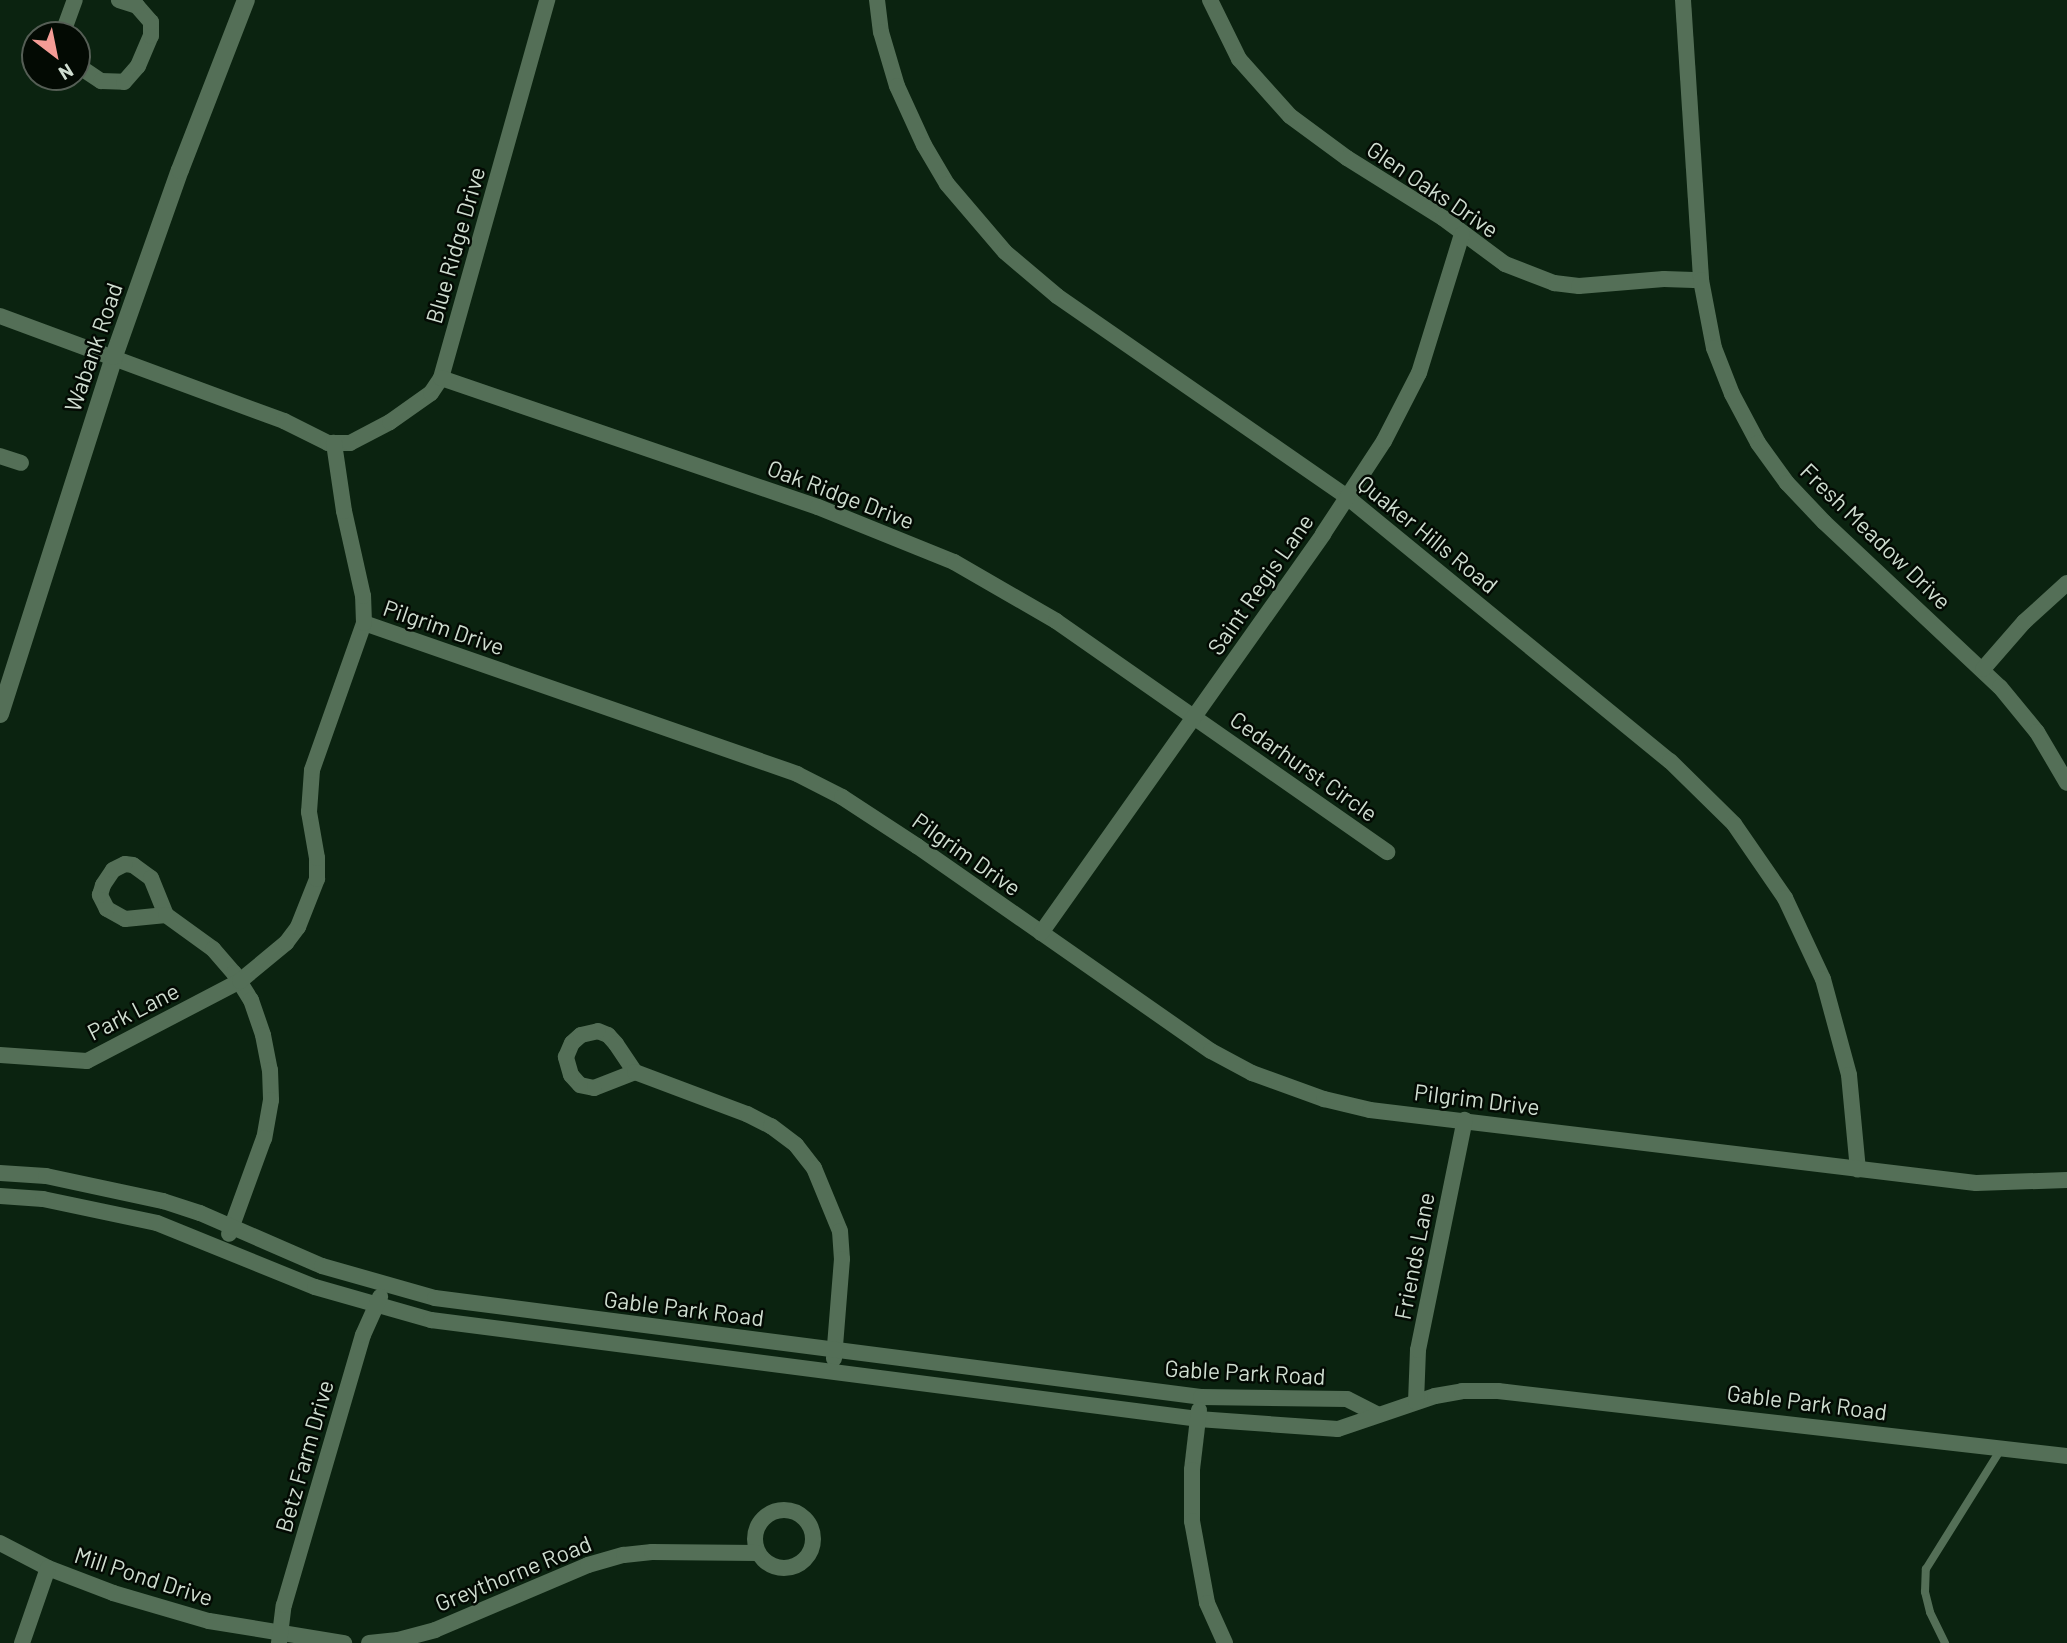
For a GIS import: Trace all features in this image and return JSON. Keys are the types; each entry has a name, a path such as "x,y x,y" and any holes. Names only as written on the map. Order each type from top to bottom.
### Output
{"street":[{"path":"67,21 75,0"},
{"path":"91,74 101,81 124,82 138,66 151,36 151,22 137,6 119,0"},
{"name":"Wabank Road","path":"0,714 114,356 180,170 246,0"},
{"name":"Blue Ridge Drive","path":"334,443 350,443 390,422 431,393 441,377 547,0"},
{"name":"Quaker Hills Road","path":"877,0 881,32 897,86 924,145 947,184 1005,252 1057,296 1347,497 1670,761 1734,824 1761,860 1802,930 1824,979 1849,1075 1858,1170"},
{"name":"Glen Oaks Drive","path":"1210,0 1239,59 1290,116 1347,158 1443,218 1505,264 1554,283 1579,286 1664,279 1700,280"},
{"name":"Fresh Meadow Drive","path":"1684,0 1700,280 1708,325 1721,370 1744,418 1772,463 1824,522 1983,669 2037,732 2067,783"},
{"name":"Saint Regis Lane","path":"1041,933 1195,717 1384,441 1419,373 1462,233"},
{"path":"0,316 114,356 334,443"},
{"name":"Oak Ridge Drive","path":"441,377 818,507 954,562 1056,621 1195,717"},
{"name":"Pilgrim Drive","path":"334,443 344,511 363,596 364,623 797,774 842,797 1176,1027 1252,1073 1336,1102 1370,1110 1976,1183 2067,1180"},
{"path":"0,456 21,463"},
{"path":"1983,669 2024,622 2067,583"},
{"name":"Park Lane","path":"0,1055 87,1060 240,981 286,943 309,904 317,879 317,858 309,812 312,770 364,623"},
{"name":"Cedarhurst Circle","path":"1195,717 1387,852"},
{"path":"166,915 213,949 240,981 251,1000 263,1035 270,1070 271,1100 264,1138 223,1247"},
{"path":"635,1072 747,1114 771,1126 796,1145 814,1168 840,1231 842,1259 832,1371"},
{"name":"Friends Lane","path":"1416,1402 1418,1350 1465,1120"},
{"name":"Gable Park Road","path":"0,1174 46,1176 163,1201 322,1266 435,1298 1201,1397 1347,1399 1376,1414"},
{"name":"Gable Park Road","path":"0,1196 43,1199 102,1209 157,1223 223,1247 314,1287 431,1320 1198,1419 1338,1429 1376,1414 1462,1391 1498,1391 2067,1456"},
{"name":"Betz Farm Drive","path":"280,1639 285,1605 363,1335 377,1306 383,1284"},
{"path":"1201,1397 1192,1470 1192,1521 1207,1603 1225,1643"},
{"name":"Mill Pond Drive","path":"0,1543 48,1568 113,1593 280,1639"},
{"name":"Greythorne Road","path":"369,1643 435,1630 588,1565 624,1555 652,1552 758,1553"},
{"path":"22,1643 48,1568"},
{"path":"280,1639 344,1643"}],"lane":[{"path":"1945,1643 1930,1612 1925,1591 1926,1569 2001,1449"}]}
